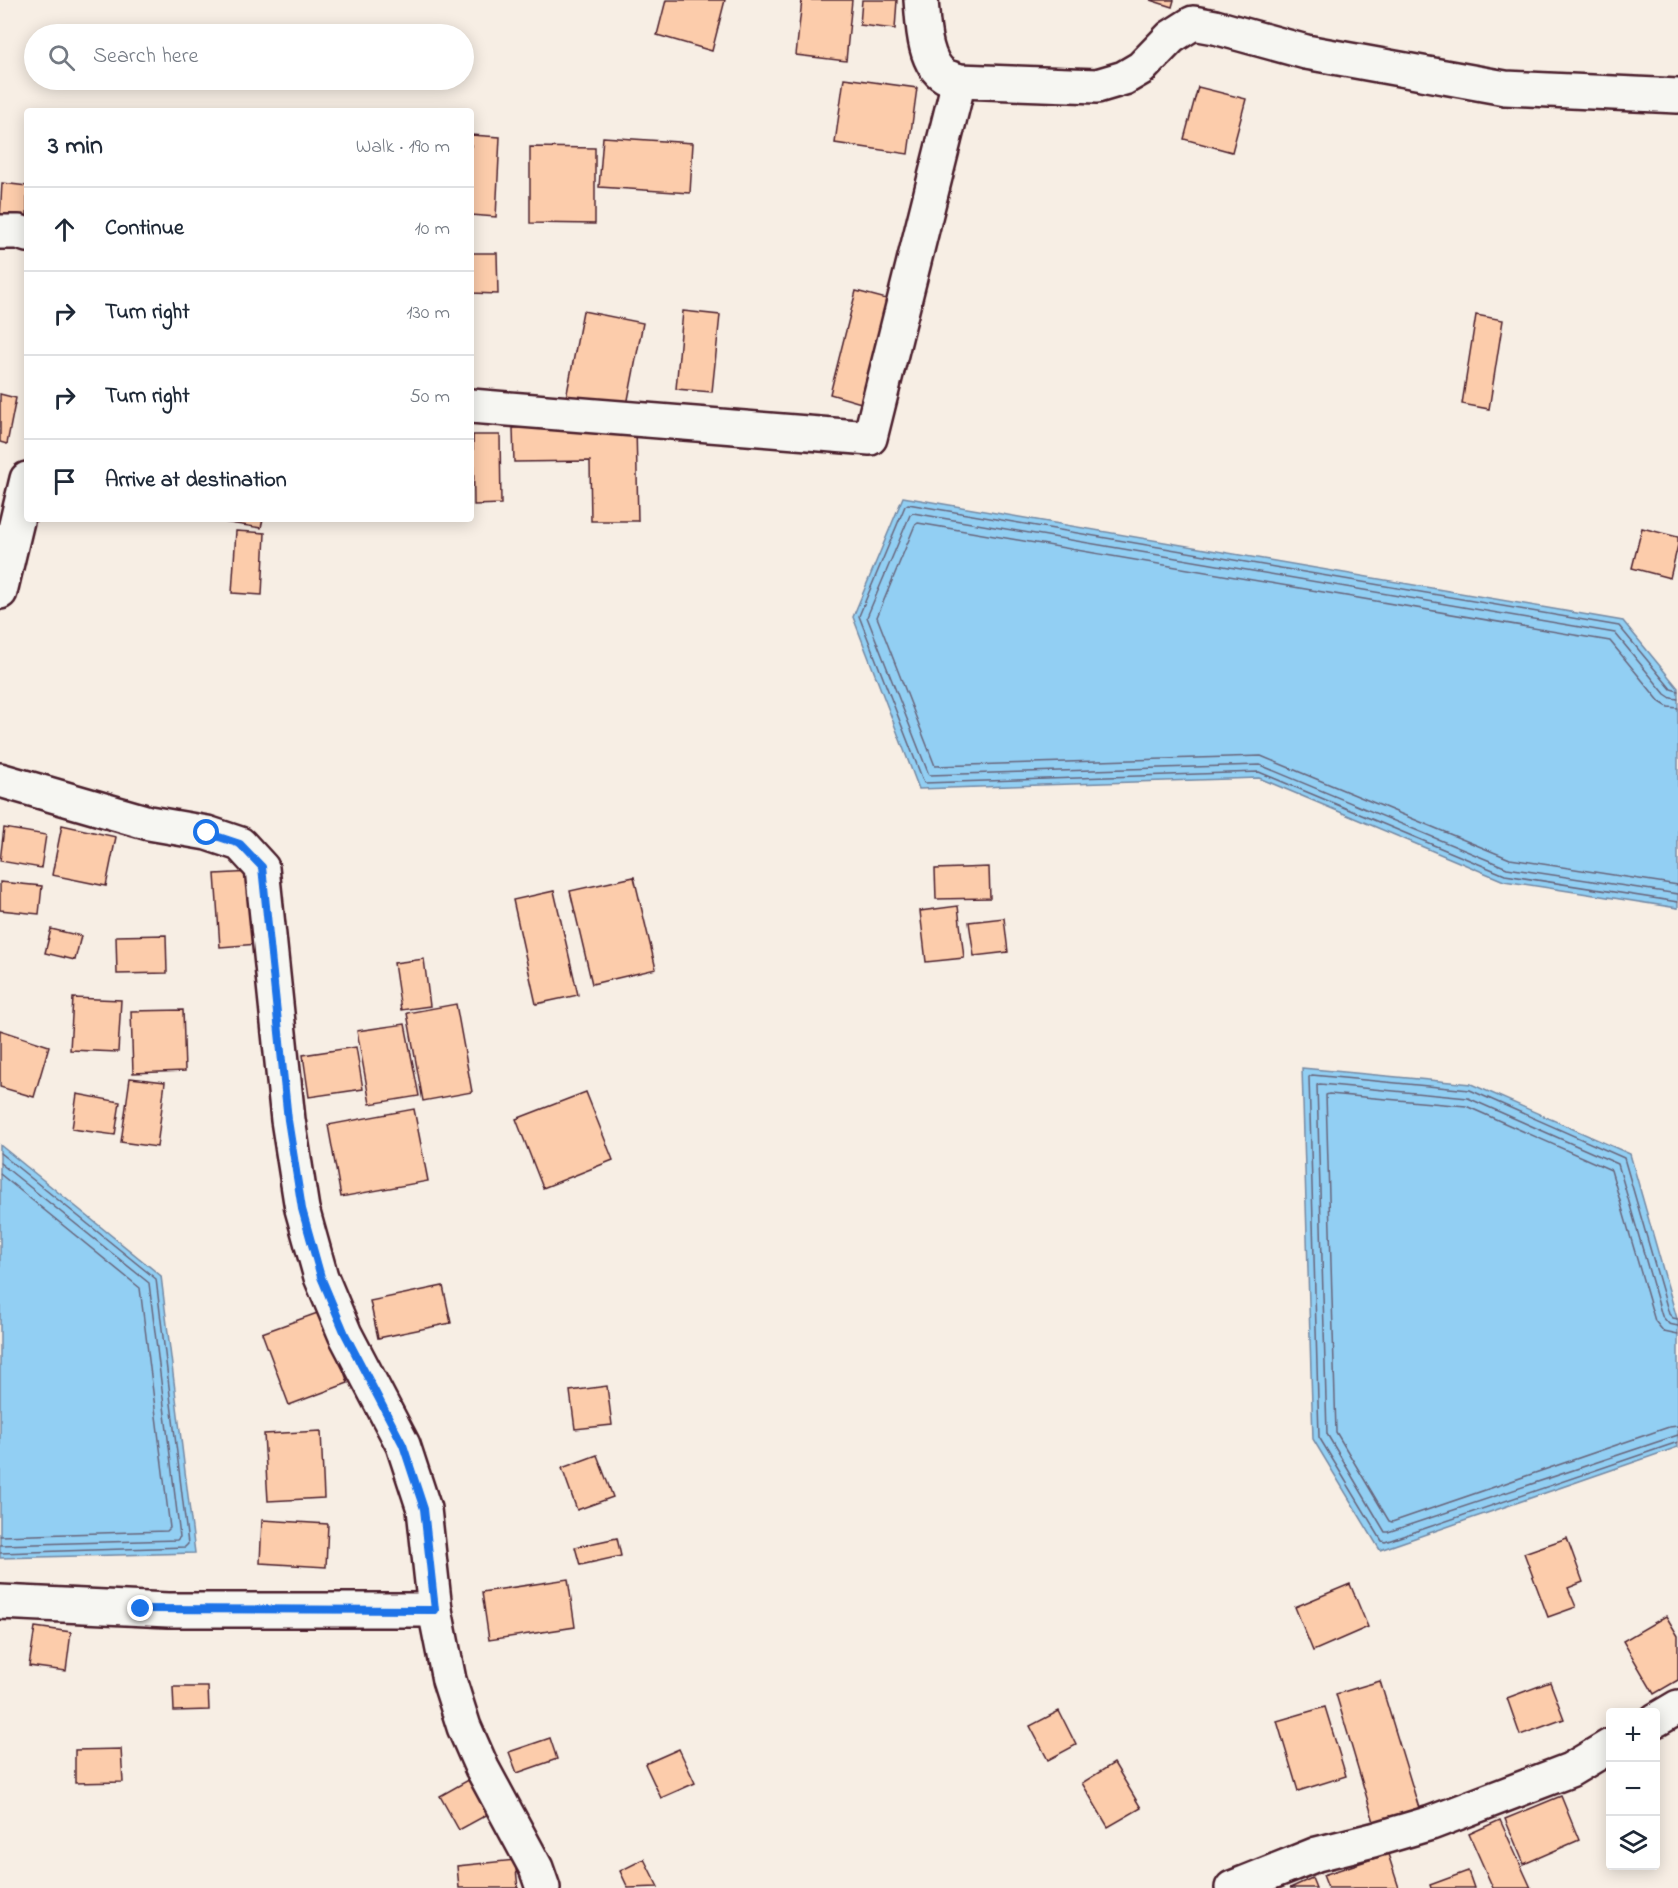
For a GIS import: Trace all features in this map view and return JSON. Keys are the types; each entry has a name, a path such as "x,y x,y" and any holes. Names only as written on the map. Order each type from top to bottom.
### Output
{"street":[{"path":"921,0 925,39 933,61 943,75 959,81 1097,86 1124,78 1141,68 1171,37 1193,23 1306,52 1505,88 1678,96"},
{"path":"474,406 870,438 959,81"},
{"path":"0,232 19,232 24,234"},
{"path":"0,592 24,492"},
{"path":"0,780 149,823 207,833 240,844 262,867 288,1120 302,1209 321,1277 345,1334 403,1445 424,1509 435,1610 449,1680 464,1727 482,1768 536,1868 543,1888"},
{"path":"0,1602 168,1610 435,1610"},
{"path":"1660,1718 1678,1707"},
{"path":"1232,1888 1317,1854 1412,1828 1485,1802 1570,1770 1606,1749"}],"water":[{"path":"903,497 1623,621 1678,688 1678,908 1504,881 1259,778 919,789 853,617"},
{"path":"1302,1068 1471,1084 1630,1154 1678,1322 1678,1447 1380,1550 1313,1439"},
{"path":"0,1145 161,1276 195,1553 0,1558"}],"building":[{"path":"666,0 725,0 712,51 657,35"},
{"path":"802,0 852,0 846,61 796,55"},
{"path":"862,0 897,0 895,29 860,25"},
{"path":"1150,0 1174,0 1172,7"},
{"path":"844,78 917,88 908,154 835,143"},
{"path":"1198,87 1246,99 1232,152 1184,139"},
{"path":"474,135 500,137 496,217 474,215"},
{"path":"603,137 693,143 690,193 599,187"},
{"path":"530,147 595,148 595,224 530,223"},
{"path":"2,183 24,186 24,222 0,218"},
{"path":"474,253 497,253 498,294 474,293"},
{"path":"856,291 894,301 868,405 830,394"},
{"path":"583,311 643,323 626,410 566,398"},
{"path":"683,311 720,315 712,392 676,389"},
{"path":"1476,315 1503,320 1489,409 1462,404"},
{"path":"0,394 16,398 7,444 0,442"},
{"path":"636,426 638,521 591,521 590,461 514,462 513,428"},
{"path":"474,435 500,435 501,504 474,505"},
{"path":"223,522 262,522 261,528"},
{"path":"1642,528 1678,537 1670,578 1632,568"},
{"path":"236,531 265,533 262,595 232,593"},
{"path":"62,825 116,837 106,886 52,875"},
{"path":"4,828 46,835 41,868 0,861"},
{"path":"989,867 990,898 936,899 935,869"},
{"path":"253,872 258,944 220,947 215,874"},
{"path":"634,877 656,969 592,984 570,891"},
{"path":"0,882 42,886 39,914 0,910"},
{"path":"554,891 578,995 536,1004 513,900"},
{"path":"958,906 964,958 926,962 920,911"},
{"path":"1004,918 1008,952 974,956 969,922"},
{"path":"51,929 81,936 75,960 45,953"},
{"path":"166,935 167,973 117,974 116,936"},
{"path":"424,959 430,1006 401,1010 394,963"},
{"path":"73,998 121,1000 118,1052 70,1050"},
{"path":"456,1004 472,1092 423,1101 407,1013"},
{"path":"183,1010 185,1071 133,1073 131,1011"},
{"path":"405,1024 419,1096 370,1104 357,1031"},
{"path":"0,1030 49,1046 34,1097 0,1087"},
{"path":"356,1047 363,1089 309,1097 303,1055"},
{"path":"130,1078 165,1082 157,1147 121,1142"},
{"path":"586,1092 613,1160 543,1188 516,1119"},
{"path":"77,1094 120,1102 115,1135 72,1129"},
{"path":"414,1109 428,1181 341,1197 328,1125"},
{"path":"443,1286 451,1323 378,1338 370,1301"},
{"path":"323,1311 348,1383 289,1405 262,1333"},
{"path":"607,1386 612,1425 575,1429 570,1391"},
{"path":"321,1431 324,1498 268,1501 264,1434"},
{"path":"597,1455 613,1497 577,1510 562,1468"},
{"path":"262,1520 328,1524 326,1567 260,1563"},
{"path":"617,1538 621,1556 580,1565 575,1547"},
{"path":"1567,1538 1583,1582 1568,1588 1576,1607 1548,1617 1524,1553"},
{"path":"568,1579 575,1627 489,1640 482,1592"},
{"path":"1350,1584 1368,1627 1313,1651 1295,1607"},
{"path":"1666,1616 1678,1636 1678,1680 1654,1694 1623,1641"},
{"path":"35,1627 71,1632 66,1671 29,1666"},
{"path":"1380,1681 1419,1808 1374,1822 1336,1694"},
{"path":"1550,1682 1564,1719 1520,1735 1507,1698"},
{"path":"173,1687 208,1687 209,1710 174,1711"},
{"path":"1325,1707 1346,1776 1298,1791 1277,1721"},
{"path":"1059,1711 1076,1745 1048,1760 1030,1726"},
{"path":"550,1738 557,1759 517,1773 509,1752"},
{"path":"121,1749 123,1782 75,1783 75,1750"},
{"path":"679,1749 695,1783 661,1798 645,1764"},
{"path":"1114,1763 1141,1808 1108,1827 1082,1783"},
{"path":"472,1778 492,1812 459,1830 440,1796"},
{"path":"1561,1796 1579,1840 1524,1864 1505,1819"},
{"path":"1500,1820 1531,1888 1493,1888 1469,1834"},
{"path":"1388,1854 1399,1888 1328,1888 1323,1875"},
{"path":"644,1859 658,1887 628,1888 620,1871"},
{"path":"515,1860 518,1888 459,1888 457,1866"},
{"path":"1468,1871 1474,1888 1431,1888 1430,1885"},
{"path":"1312,1878 1316,1888 1290,1888"}],"route":[{"path":"141,1609 435,1610 424,1509 403,1445 345,1334 321,1277 302,1209 288,1120 262,867 240,844 207,833"}]}
